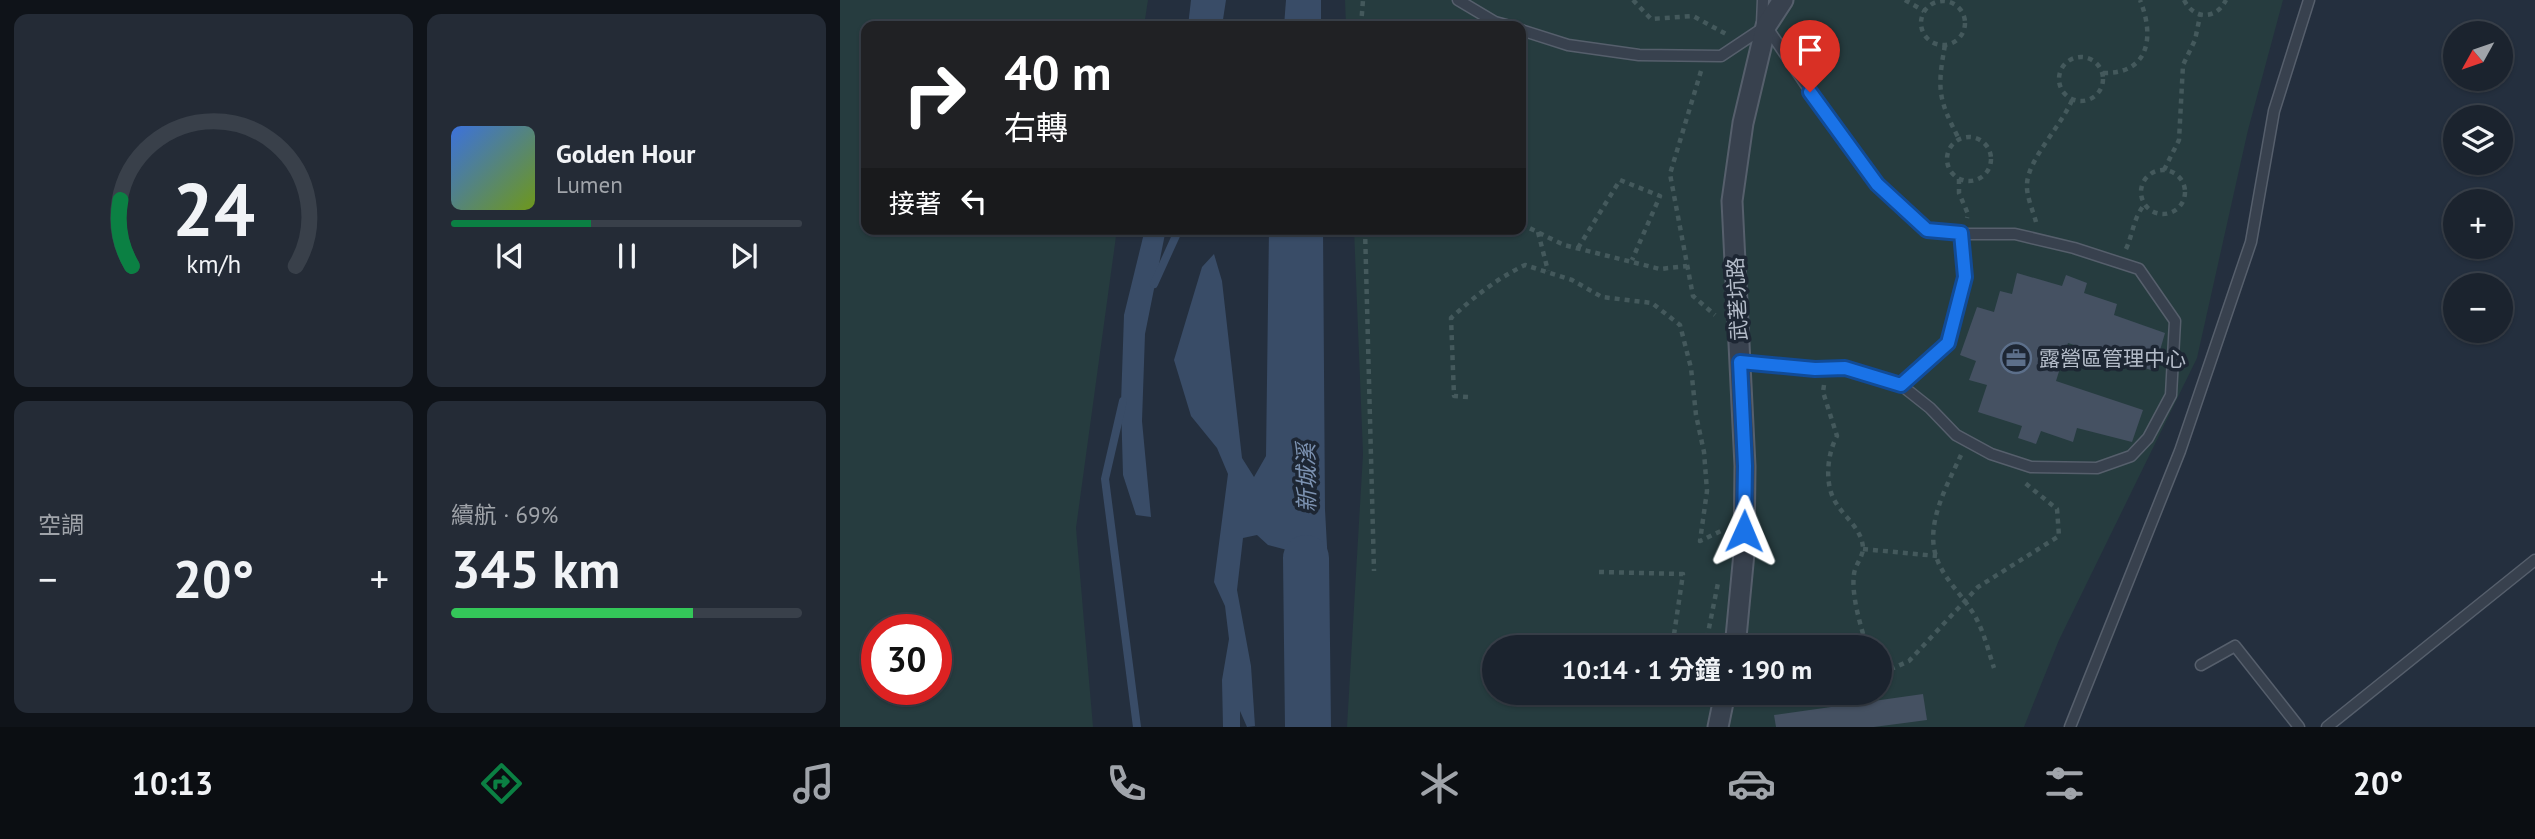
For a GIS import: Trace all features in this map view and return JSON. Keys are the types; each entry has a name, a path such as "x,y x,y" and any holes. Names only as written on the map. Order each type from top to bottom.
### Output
{"street":[{"name":"武荖坑路","path":"1736,635 1744,540 1745,466 1732,201 1743,123 1766,26 1783,0"},
{"path":"1718,727 1723,705"}],"lane":[{"path":"1458,0 1492,21"},
{"path":"1763,0 1762,28 1766,26"},
{"path":"2070,727 2180,451 2251,242 2274,111 2309,0"},
{"path":"1526,32 1568,45 1639,55 1721,55 1766,26"},
{"path":"1740,362 1825,369 1845,368 1901,385 1930,408 1956,435 1991,454 2031,467 2097,468 2131,456 2148,438 2171,395 2175,321 2139,269 2015,234 1927,230 1877,184 1840,135 1766,26"},
{"path":"1901,385 1948,343 1965,277 1961,233"},
{"path":"2327,727 2535,559"},
{"path":"2200,665 2235,646 2299,727"}],"path":[{"path":"1361,21 1363,0"},
{"path":"1633,0 1651,19 1693,16 1726,34"},
{"path":"1905,0 1924,11"},
{"path":"2103,73 2119,73 2133,68 2145,53 2147,32 2140,0"},
{"path":"2184,0 2191,11 2200,16 2221,10 2226,0"},
{"path":"1945,1 1955,5 1962,13 1965,24 1962,34 1955,42 1937,45 1924,35 1922,19 1924,11 1937,2 1945,1"},
{"path":"2164,170 2179,140 2183,65 2195,40 2200,16"},
{"path":"1945,45 1940,76 1942,107 1959,139"},
{"path":"1705,55 1670,174 1693,296 1723,321"},
{"path":"2090,58 2098,64 2103,73 2100,92 2092,99 2072,100 2060,85 2063,66 2070,59 2090,58"},
{"path":"2040,240 2027,183 2044,145 2059,128 2072,100"},
{"path":"1959,179 1969,181 1987,172 1990,153 1986,145 1978,139 1969,136 1959,139 1951,145 1947,154 1948,164 1959,179 1959,193 1968,214 1961,233"},
{"path":"2154,171 2174,172 2181,179 2185,188 2180,207 2171,213 2161,214 2151,212 2144,205 2140,196 2141,186 2146,177 2154,171"},
{"path":"1578,248 1620,180 1660,196 1632,260"},
{"path":"2119,262 2130,240 2132,224 2144,205"},
{"path":"1526,226 1564,245 1660,269 1686,266"},
{"path":"1538,232 1548,271"},
{"path":"1364,235 1374,571"},
{"path":"1468,397 1454,396 1451,318 1477,294 1525,265 1572,280 1602,297 1652,303 1680,325 1691,368 1707,491 1700,541 1735,525"},
{"path":"1825,369 1823,392 1837,436 1829,449 1828,471 1834,501 1857,528 1863,549 1854,575 1857,608 1864,635"},
{"path":"1967,441 1943,495 1935,524 1934,548 1943,573 1979,622 1993,668"},
{"path":"1892,669 1909,661 1979,587 2059,536 2057,509 2023,482 2016,471 2017,462"},
{"path":"1863,549 1937,556"},
{"path":"1598,572 1683,574 1674,635"},
{"path":"1707,635 1716,586 1721,575"}],"green space":[{"path":"840,0 1148,0 1145,21 861,21 861,235 1116,235 1076,528 1093,727 840,727"},
{"path":"1345,0 2283,0 2248,130 2197,358 2059,640 2024,727 1347,727 1363,454 1354,235 1526,235 1526,21 1346,21"}],"water":[{"path":"1191,0 1226,0 1223,21 1189,21"},
{"path":"1286,0 1321,0 1321,21 1284,21"},
{"path":"1144,235 1165,235 1145,334 1142,421 1151,517 1136,515 1123,475 1121,403 1124,315"},
{"path":"1269,235 1323,235 1325,510 1329,583 1315,618 1298,623 1289,583 1287,550 1268,545 1257,535 1243,538 1237,590 1251,666 1255,726 1247,727 1240,711 1240,727 1223,727 1222,680 1229,639 1225,606 1214,582 1228,474 1217,448 1191,416 1174,360 1202,267 1214,254 1222,281 1242,458 1254,477 1266,456"}],"building":[{"name":"露營區管理中心","path":"2017,273 2062,286 2066,275 2087,283 2084,293 2117,304 2114,315 2165,333 2154,371 2068,343 2056,381 2143,410 2132,442 2077,428 2073,442 2041,431 2036,444 2018,438 2022,426 1978,412 1987,385 1969,380 1976,361 1960,355 1977,307 1994,312 2000,291 2012,294"},
{"path":"1923,694 1927,720 1874,727 1776,727 1774,715 1845,705 1892,705 1892,698"}],"waterway":[{"path":"1154,284 1176,235"},
{"path":"1123,401 1105,479 1137,727"},
{"name":"新城溪","path":"1306,558 1308,727"}],"place":[{"name":"露營區管理中心","path":"2016,358"}],"route":[{"path":"1744,531 1745,466 1740,362 1815,369 1845,368 1901,385 1948,343 1965,277 1961,233 1927,230 1877,184 1810,92"}]}
